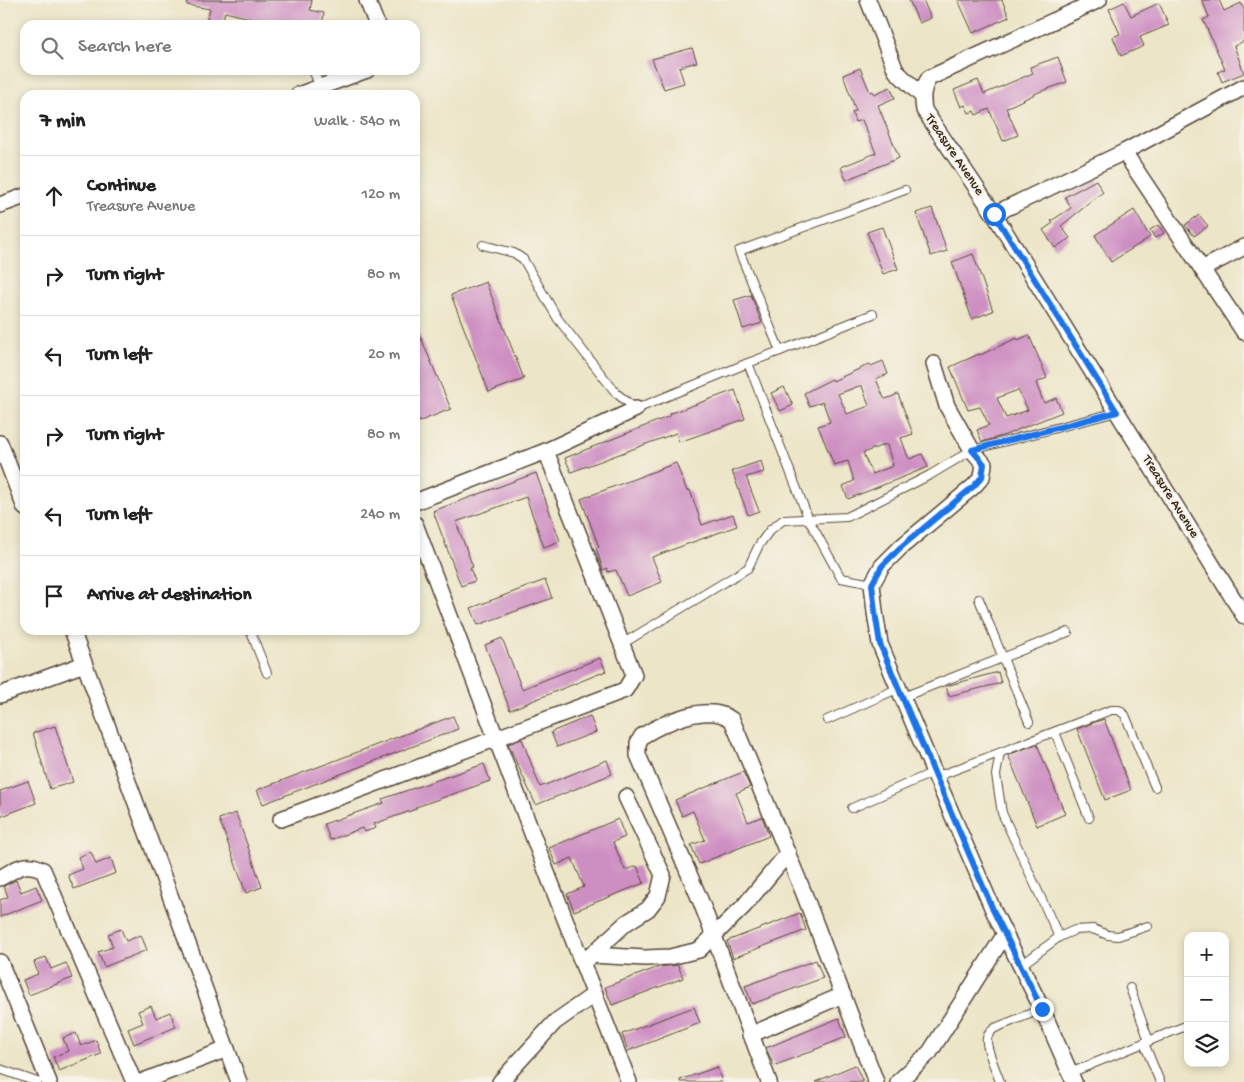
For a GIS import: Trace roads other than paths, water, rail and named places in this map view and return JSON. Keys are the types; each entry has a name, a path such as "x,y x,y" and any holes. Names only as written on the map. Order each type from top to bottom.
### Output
{"street":[{"path":"367,0 375,20"},
{"path":"868,0 896,71 922,96"},
{"name":"Treasure Avenue","path":"1099,0 929,78 923,87 924,110 994,214 1117,412 1238,593 1244,616"},
{"path":"312,90 353,75"},
{"path":"994,214 1124,152 1244,87"},
{"path":"1124,152 1244,332"},
{"path":"0,205 20,198"},
{"path":"1202,269 1244,247"},
{"path":"934,364 947,406 972,450 984,464 982,477 974,486 901,547 882,566 872,584 880,644 1005,934 1042,1009 1072,1077"},
{"path":"420,500 546,451 636,409"},
{"path":"0,442 20,495"},
{"path":"281,819 625,690 634,675 546,451"},
{"path":"420,537 496,739 587,959 594,994 629,1082"},
{"path":"75,635 239,1082"},
{"path":"0,695 84,664"},
{"path":"769,1082 714,936 638,755 638,743 642,736 700,712 723,714 732,720 788,853 876,1082"},
{"path":"587,959 626,923 648,909 658,896 663,875 626,797"},
{"path":"587,959 646,958 670,956 699,950 744,906 788,853"},
{"path":"0,878 26,864 35,865 43,870 134,1082"},
{"path":"898,1082 930,1052 1005,934"},
{"path":"0,962 49,1082"},
{"path":"500,1082 514,1076 555,1022 594,994"},
{"path":"750,1035 843,995"},
{"path":"141,1082 227,1049"}],"lane":[{"path":"315,75 320,87"},
{"path":"780,351 739,251 905,190"},
{"path":"483,245 514,253 523,259 558,318 616,393 636,409 873,314"},
{"path":"748,363 809,520 840,578 872,584"},
{"path":"622,644 748,568 759,545 770,530 784,520 848,518 930,475 972,450 1117,412"},
{"path":"979,599 1029,722"},
{"path":"827,720 1003,658 1068,632"},
{"path":"252,635 267,673"},
{"path":"852,808 935,774 1000,752 1111,710 1119,710 1126,715 1155,787"},
{"path":"1054,732 1089,818"},
{"path":"1000,752 996,775 1002,813 1059,938"},
{"path":"1020,966 1059,938 1075,930 1093,929 1108,935 1118,936 1148,926"},
{"path":"1130,988 1160,1082"},
{"path":"1000,1082 988,1045 987,1038 990,1032 995,1028 1042,1009"},
{"path":"1072,1077 1184,1027"},
{"path":"0,1069 37,1082"}]}
